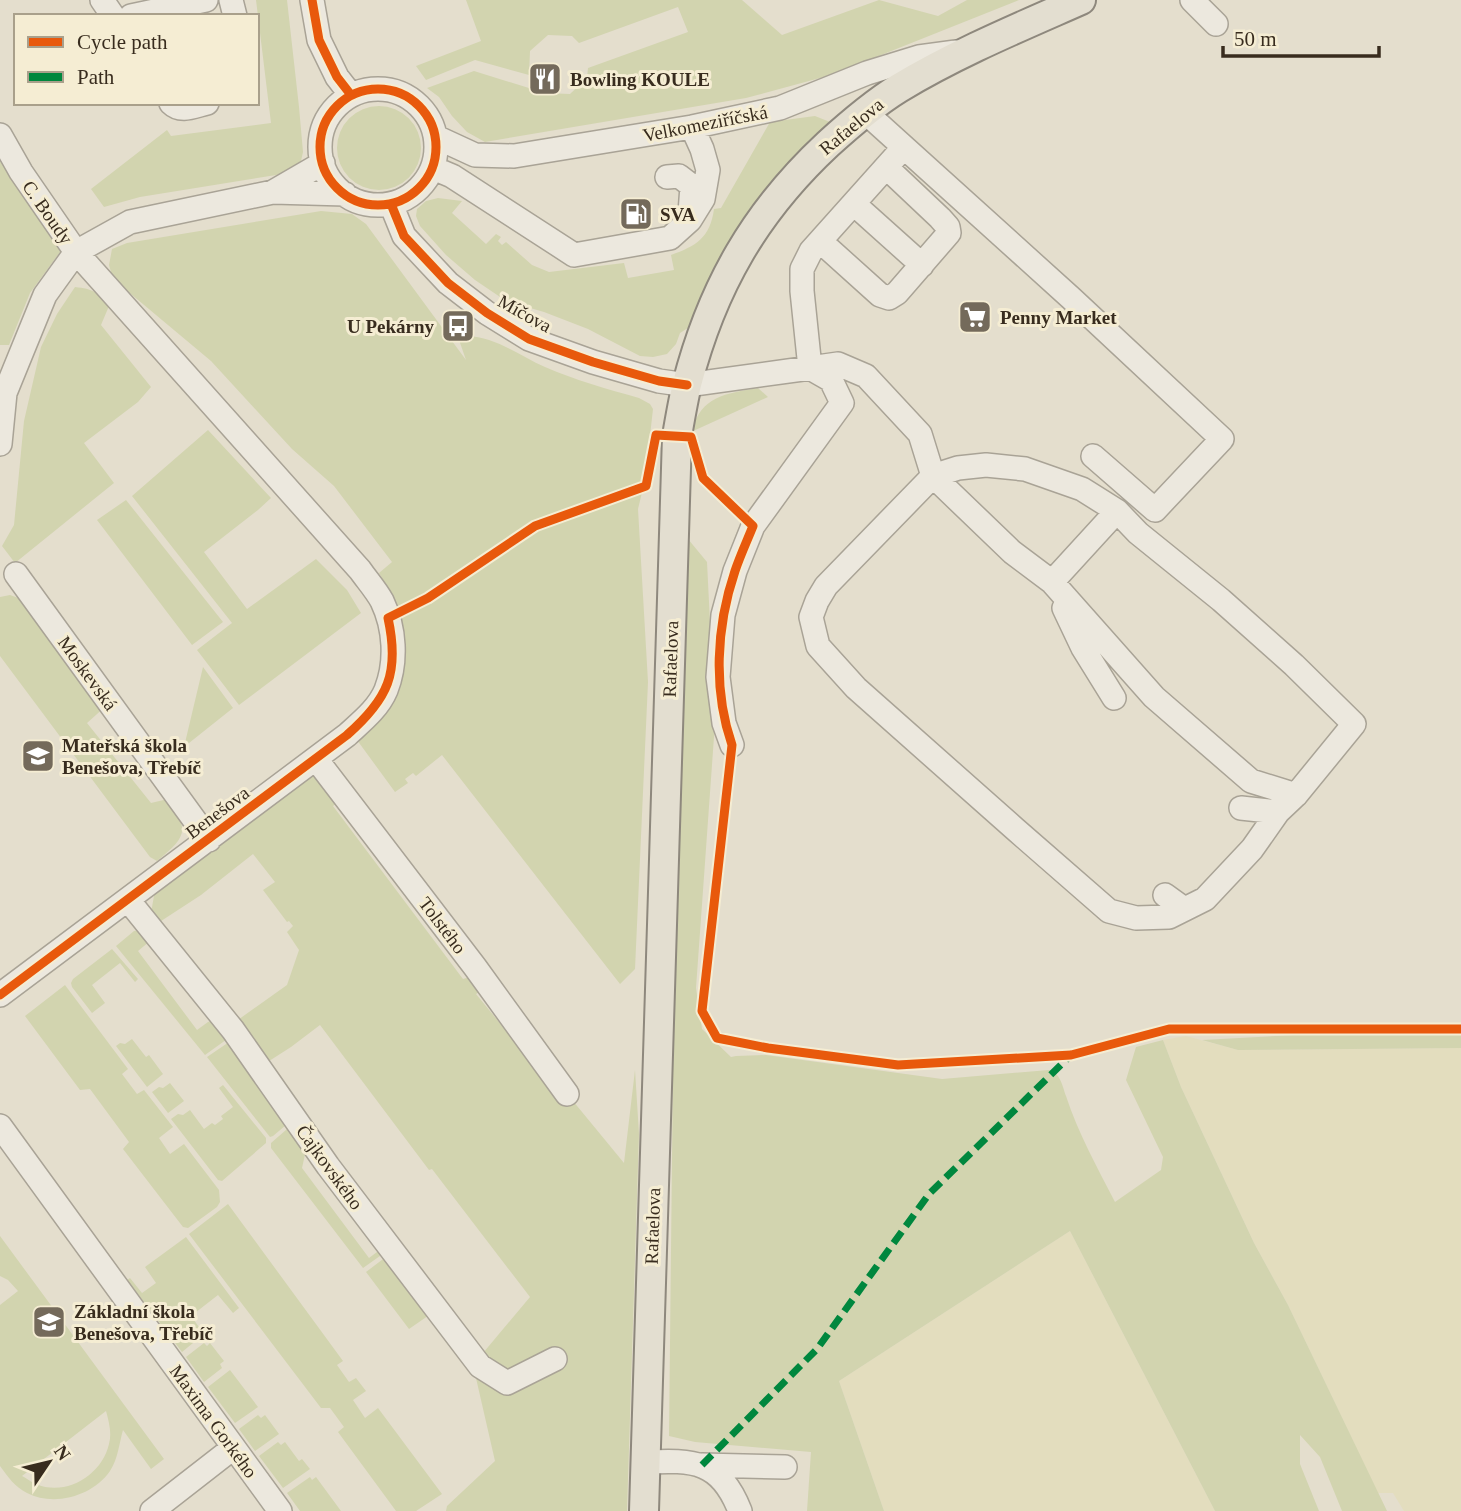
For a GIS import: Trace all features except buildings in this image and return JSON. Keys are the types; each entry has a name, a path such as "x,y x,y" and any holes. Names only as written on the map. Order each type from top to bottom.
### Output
{"main road":[{"name":"Rafaelova","path":"644,1511 677,436 687,385 701,336 723,281 765,212 804,166 864,111 898,89 970,50 1081,0"}],"street":[{"path":"140,14 206,0"},
{"path":"312,0 318,40 337,77 351,95"},
{"path":"1192,0 1216,24"},
{"name":"Velkomeziříčská","path":"436,137 475,155 514,156 692,127 780,108 867,73 919,57 970,50"},
{"path":"368,89 386,89 404,94 419,105 430,120 436,137 433,168 423,184 408,197 391,204 357,201 345,194 331,180 323,163 320,143 325,124 335,107 351,95 368,89"},
{"path":"172,105 180,109 198,105"},
{"path":"864,111 1222,439 1155,510 1093,456"},
{"path":"433,168 452,176 574,255 670,238 690,220 704,199 708,170 692,127"},
{"name":"C. Boudy","path":"0,135 21,172 76,252"},
{"path":"732,746 724,723 718,677 723,615 735,571 753,526 842,403 831,380 810,368 802,291 803,270 811,251 904,147"},
{"path":"274,192 323,163"},
{"path":"820,241 880,295 889,298 897,293 922,265 949,233 948,227 886,167"},
{"path":"667,177 679,176 692,186 690,220"},
{"path":"0,444 2,392 45,295 76,252 130,222 274,192 345,194"},
{"name":"Míčova","path":"391,204 404,236 448,283 487,313 529,339 593,362 659,381 687,385 838,364 866,376 920,434 933,476"},
{"path":"854,204 922,265"},
{"name":"Benešova","path":"0,995 209,840 366,718 385,692 392,669 392,636 381,600 360,569 76,252"},
{"path":"986,465 1026,469 1082,489 1117,511 1154,554 1221,600 1294,665 1354,724 1296,795 1278,812 1252,849 1205,899 1174,902 1169,916 1136,918 1109,911 856,688 818,646 811,617 826,586 856,569 933,476 958,468 986,465"},
{"path":"933,476 1012,552 1052,582 1164,706 1251,780 1296,795"},
{"path":"1052,582 1065,571 1117,511"},
{"name":"Moskevská","path":"16,574 209,840"},
{"path":"1052,582 1083,648 1114,698"},
{"name":"Tolstého","path":"316,758 475,967 567,1094"},
{"path":"1241,808 1278,812"},
{"name":"Čajkovského","path":"128,901 233,1030 328,1166 480,1366 507,1383 555,1359"},
{"name":"Maxima Gorkého","path":"0,1126 280,1511"},
{"path":"152,1511 233,1448"},
{"path":"645,1462 681,1460 702,1465 785,1467"},
{"path":"702,1465 715,1473 730,1489 740,1511"}],"shaded area":[{"path":"1186,1036 1238,1050 1461,1048 1461,1511 1404,1511 1393,1493 1378,1493 1288,1305 1254,1243 1181,1087 1163,1040"},
{"path":"1070,1231 1215,1511 884,1511 839,1381"}],"green space":[{"path":"256,0 287,0 303,152 295,172 140,197 104,207 91,189 167,130 171,136 271,123"},
{"path":"466,0 742,0 782,35 879,0 938,16 967,0 1019,0 831,75 746,98 485,142 467,132 439,97 427,88 474,71 545,93 570,94 587,78 588,68 688,32 678,7 579,43 572,36 548,35 530,51 529,75 475,60 426,80 416,66 481,41"},
{"path":"371,106 387,106 403,113 414,124 421,140 418,164 409,178 387,190 371,190 355,183 344,172 337,156 337,140 344,124 355,113"},
{"path":"815,116 830,122 778,173 753,207 725,251 691,326 680,333 676,344 667,354 640,356 588,329 506,301 475,280 446,255 420,226 416,216 417,209 426,201 438,198 462,201 452,213 486,244 496,234 501,237 498,241 502,245 506,242 532,265 549,272 624,263 628,278 674,270 671,255 695,244 705,234 714,209 721,208 770,122"},
{"path":"0,153 63,248 30,293 9,345 0,345"},
{"path":"321,211 352,214 366,224 466,360 458,337 481,338 556,372 639,398 653,409 645,480 638,509 648,682 635,969 620,984 442,755 416,776 413,773 405,779 408,783 395,792 357,740 404,649 402,624 395,600 379,573 392,562 334,486 292,449 211,361 113,279 109,265 112,249 127,243"},
{"path":"75,287 95,292 109,306 101,325 151,387 138,402 84,443 114,483 15,563 2,546 14,525 24,421 41,347 57,314"},
{"path":"758,388 768,397 691,432 701,410 708,403 725,395"},
{"path":"208,430 271,498 204,552 247,609 316,559 347,590 361,613 239,705 197,650 232,623 132,496"},
{"path":"126,500 223,622 192,645 97,520"},
{"path":"688,539 707,562 715,723 696,988 702,1029 731,1057 766,1055 942,1079 1049,1070 1060,1080 1082,1137 1115,1202 1161,1170 1163,1157 1126,1080 1136,1047 1163,1040 1181,1087 1254,1243 1288,1305 1387,1511 1342,1511 1320,1457 1300,1435 1300,1464 1319,1511 1215,1511 1070,1231 839,1381 884,1511 807,1511 811,1452 695,1442 669,1436 673,1067"},
{"path":"10,595 24,600 106,706 87,723 151,803 168,799 180,819 182,833 179,840 157,861 150,857 0,656 0,597"},
{"path":"203,667 233,708 184,747"},
{"path":"320,772 351,791 333,806 463,979 487,972 495,982 476,994 531,1061 559,1084 624,1163 635,1070 639,1134 627,1511 446,1511 447,1506 495,1461 473,1365 530,1297 432,1169 429,1170 320,1025 266,1063 235,1022 287,985 299,950 287,932 293,926 263,890 275,882 253,854 201,895 158,923 151,913 155,890 311,774"},
{"path":"140,930 150,941 138,951 197,1030 213,1020 230,1037 205,1055 116,946 134,931"},
{"path":"112,949 138,979 135,982 120,963 92,985 105,1003 92,1013 71,983"},
{"path":"65,985 128,1069 122,1074 137,1094 144,1090 173,1127 159,1138 170,1154 184,1144 219,1190 220,1202 217,1207 188,1228 183,1227 123,1149 129,1142 90,1089 80,1090 25,1016"},
{"path":"1461,1026 1461,1048 1238,1050 1202,1040"},
{"path":"132,1039 146,1057 149,1055 163,1074 147,1087 116,1046"},
{"path":"232,1040 292,1120 273,1136 270,1137 207,1057"},
{"path":"170,1083 184,1101 168,1113 152,1092"},
{"path":"223,1085 266,1138 266,1143 222,1181 218,1180 171,1119 190,1110 204,1129 212,1123 215,1125 223,1119 221,1116 233,1107 219,1088"},
{"path":"294,1123 308,1141 302,1168 369,1258 377,1252 387,1251 363,1268 271,1148 271,1143"},
{"path":"228,1204 343,1361 337,1365 349,1382 356,1378 366,1391 353,1400 365,1418 378,1408 442,1494 416,1511 396,1511 338,1432 344,1427 330,1408 321,1408 189,1234"},
{"path":"0,1236 164,1459 151,1469 123,1430 117,1456 110,1471 103,1480 83,1493 49,1499 27,1493 12,1481 0,1466 0,1305 18,1291 0,1276","holes":["106,1411 109,1444 105,1455 91,1474 59,1488 36,1484 22,1476"]},
{"path":"186,1237 239,1308 233,1313 218,1295 191,1316 204,1334 182,1352 127,1280 130,1278 142,1293 156,1283 145,1267"},
{"path":"391,1253 435,1311 409,1329 366,1272"},
{"path":"204,1343 207,1346 210,1343 224,1361 220,1364 222,1368 204,1382 186,1357"},
{"path":"230,1370 258,1407 235,1423 208,1387"},
{"path":"258,1415 261,1418 265,1415 279,1434 255,1451 239,1429"},
{"path":"278,1442 281,1445 285,1442 299,1461 302,1459 310,1469 283,1488 259,1456"},
{"path":"310,1477 312,1480 316,1477 341,1511 300,1511 287,1493"}],"marked path":[{"path":"702,1465 817,1349 929,1194 1071,1055"}],"cycle path":[{"path":"312,0 319,40 337,77 351,95"},
{"path":"378,89 400,94 419,106 431,125 436,147 431,169 419,188 400,200 378,205 356,200 337,188 325,169 320,147 325,125 337,106 356,94 378,89"},
{"path":"391,204 404,236 448,283 487,313 529,339 593,362 659,381 687,385"},
{"path":"0,995 361,722 381,697 391,670 388,618 428,598 535,526 646,486 656,435 691,437 703,478 753,526 729,592 719,658 722,702 732,745 702,1011 717,1038 768,1048 898,1065 1071,1055 1169,1029 1461,1029"}],"place":[{"name":"Bowling KOULE","path":"545,79"},
{"name":"SVA","path":"636,214"},
{"name":"Penny Market","path":"975,317"},
{"name":"U Pekárny","path":"458,326"},
{"name":"Mateřská škola Benešova, Třebíč","path":"38,756"},
{"name":"Základní škola Benešova, Třebíč","path":"49,1322"}]}
